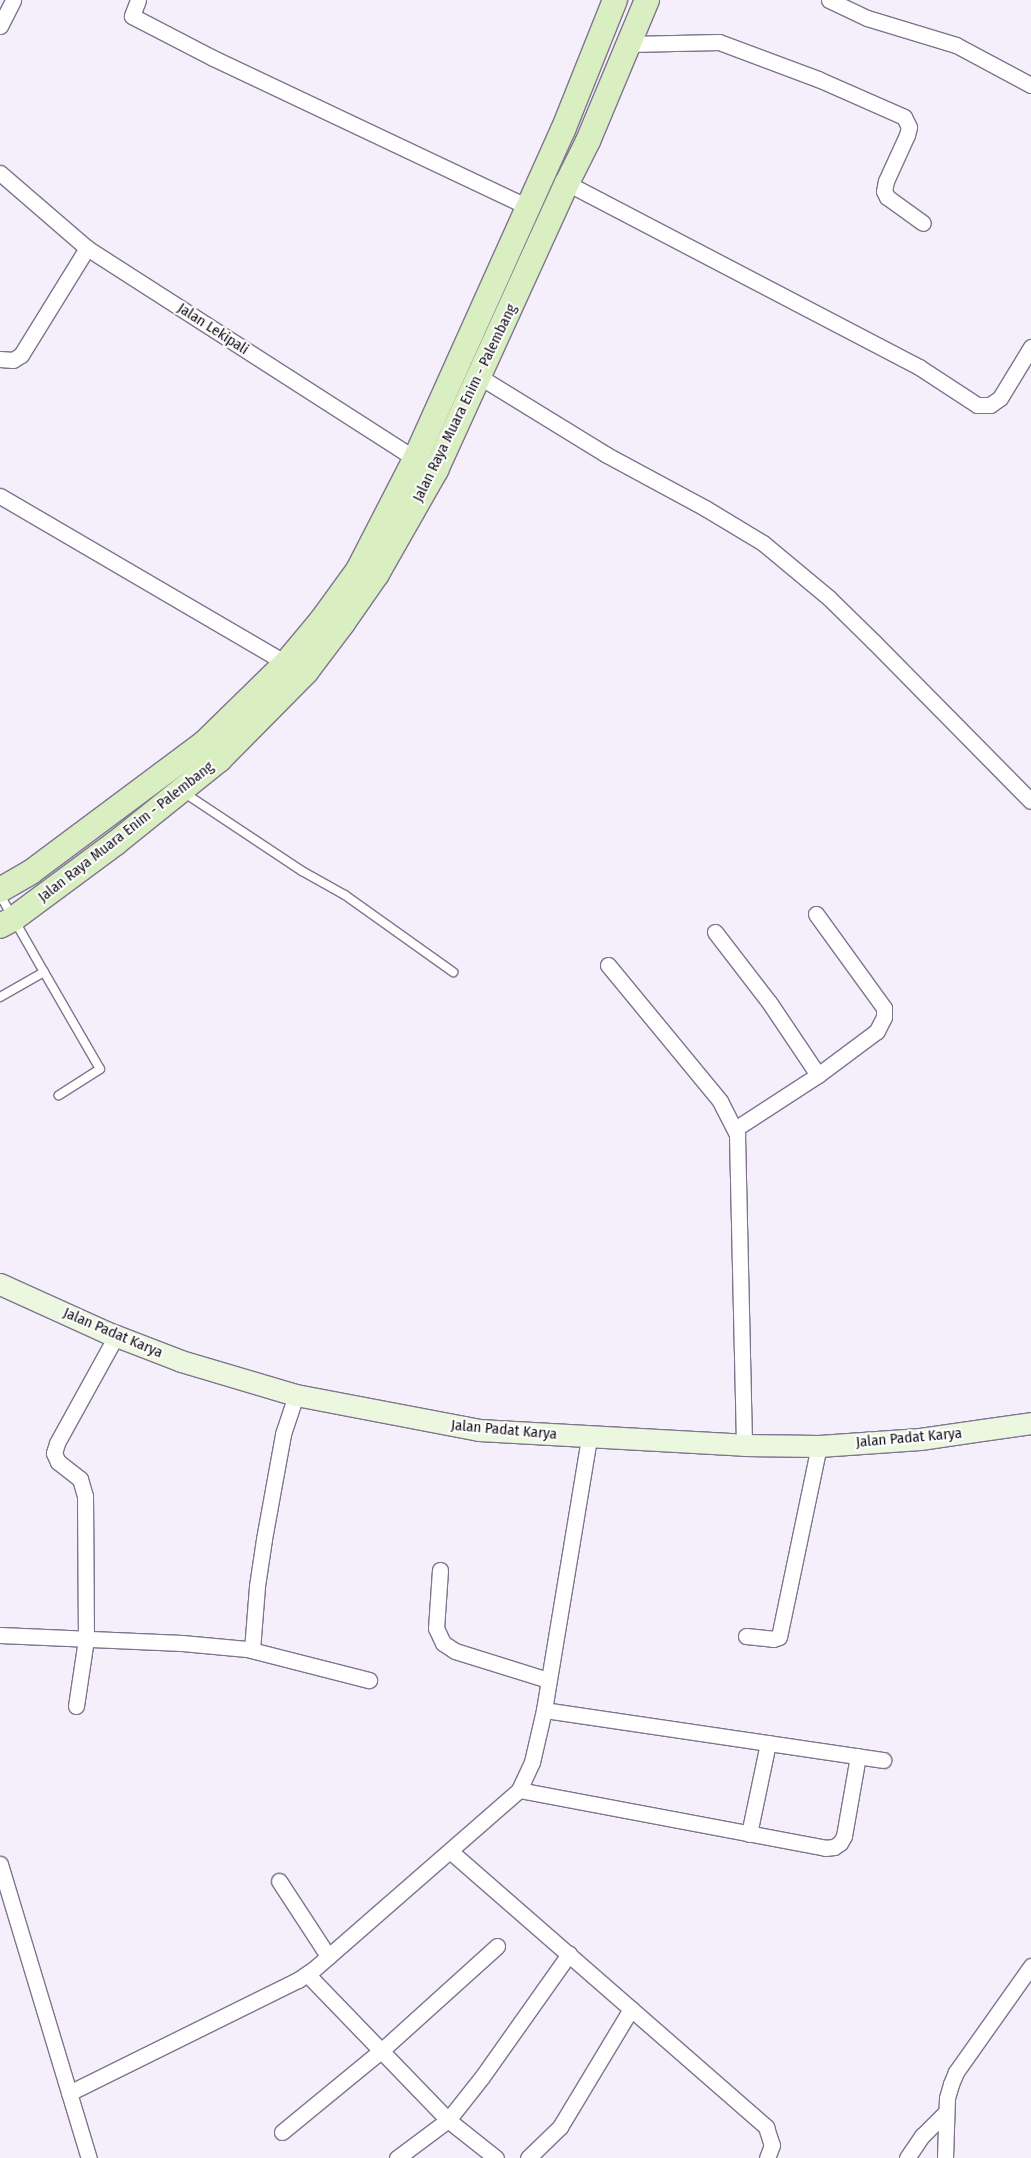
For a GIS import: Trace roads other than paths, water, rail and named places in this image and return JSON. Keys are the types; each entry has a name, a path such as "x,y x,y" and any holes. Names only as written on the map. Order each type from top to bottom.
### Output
{"main road":[{"name":"Jalan Raya Muara Enim - Palembang","path":"0,890 31,872 204,743 286,663 321,621 358,570 414,459 563,130 616,0"},
{"name":"Jalan Raya Muara Enim - Palembang","path":"7,922 182,791 219,760 306,672 377,574 436,470 480,377 567,183 588,141 647,0"}],"street":[{"path":"0,26 12,0"},
{"path":"138,0 132,16 213,58 528,207"},
{"path":"829,0 867,18 956,44 1031,85"},
{"path":"630,44 719,42 818,80 904,117 909,127 907,135 886,181 884,191 887,196 923,223"},
{"name":"Jalan Lekipali","path":"0,173 87,248 414,459 436,470"},
{"path":"567,183 919,367 977,405 990,405 1000,398 1031,346"},
{"path":"0,359 12,360 21,355 87,248"},
{"path":"480,377 605,454 705,508 762,543 829,598 969,735 1031,801"},
{"path":"0,496 286,663"},
{"path":"735,1129 818,1075 877,1030 884,1017 884,1008 816,914"},
{"path":"715,932 769,1002 818,1075"},
{"path":"608,965 720,1101 735,1129 738,1141 744,1445"},
{"name":"Jalan Padat Karya","path":"0,1284 116,1336 181,1361 296,1395 479,1430 744,1445 818,1446 920,1439 1031,1423"},
{"path":"76,1706 86,1639 83,1486 80,1479 58,1462 54,1453 57,1443 116,1336"},
{"path":"252,1650 262,1548 284,1434 296,1395"},
{"path":"69,2093 307,1974 519,1790 532,1762 544,1710 589,1436"},
{"path":"746,1636 773,1639 779,1636 818,1446"},
{"path":"440,1570 436,1628 443,1642 455,1651 548,1680"},
{"path":"0,1635 182,1643 252,1650 369,1680"},
{"path":"544,1710 883,1760"},
{"path":"749,1834 768,1743"},
{"path":"519,1790 825,1848 834,1848 844,1836 858,1756"},
{"path":"450,1851 766,2126 772,2145 767,2158"},
{"path":"0,1864 89,2158"},
{"path":"279,1880 328,1956"},
{"path":"282,2132 382,2050 497,1946"},
{"path":"397,2158 448,2120 482,2077 569,1954"},
{"path":"945,2158 947,2098 956,2072 1031,1966"},
{"path":"307,1974 448,2120 496,2158"},
{"path":"528,2158 560,2127 631,2009"},
{"path":"908,2158 922,2136 946,2112"}],"lane":[{"path":"182,791 302,871 345,895 453,972"},
{"path":"0,895 7,922 44,972 100,1069 59,1095"},
{"path":"0,997 44,972"}]}
